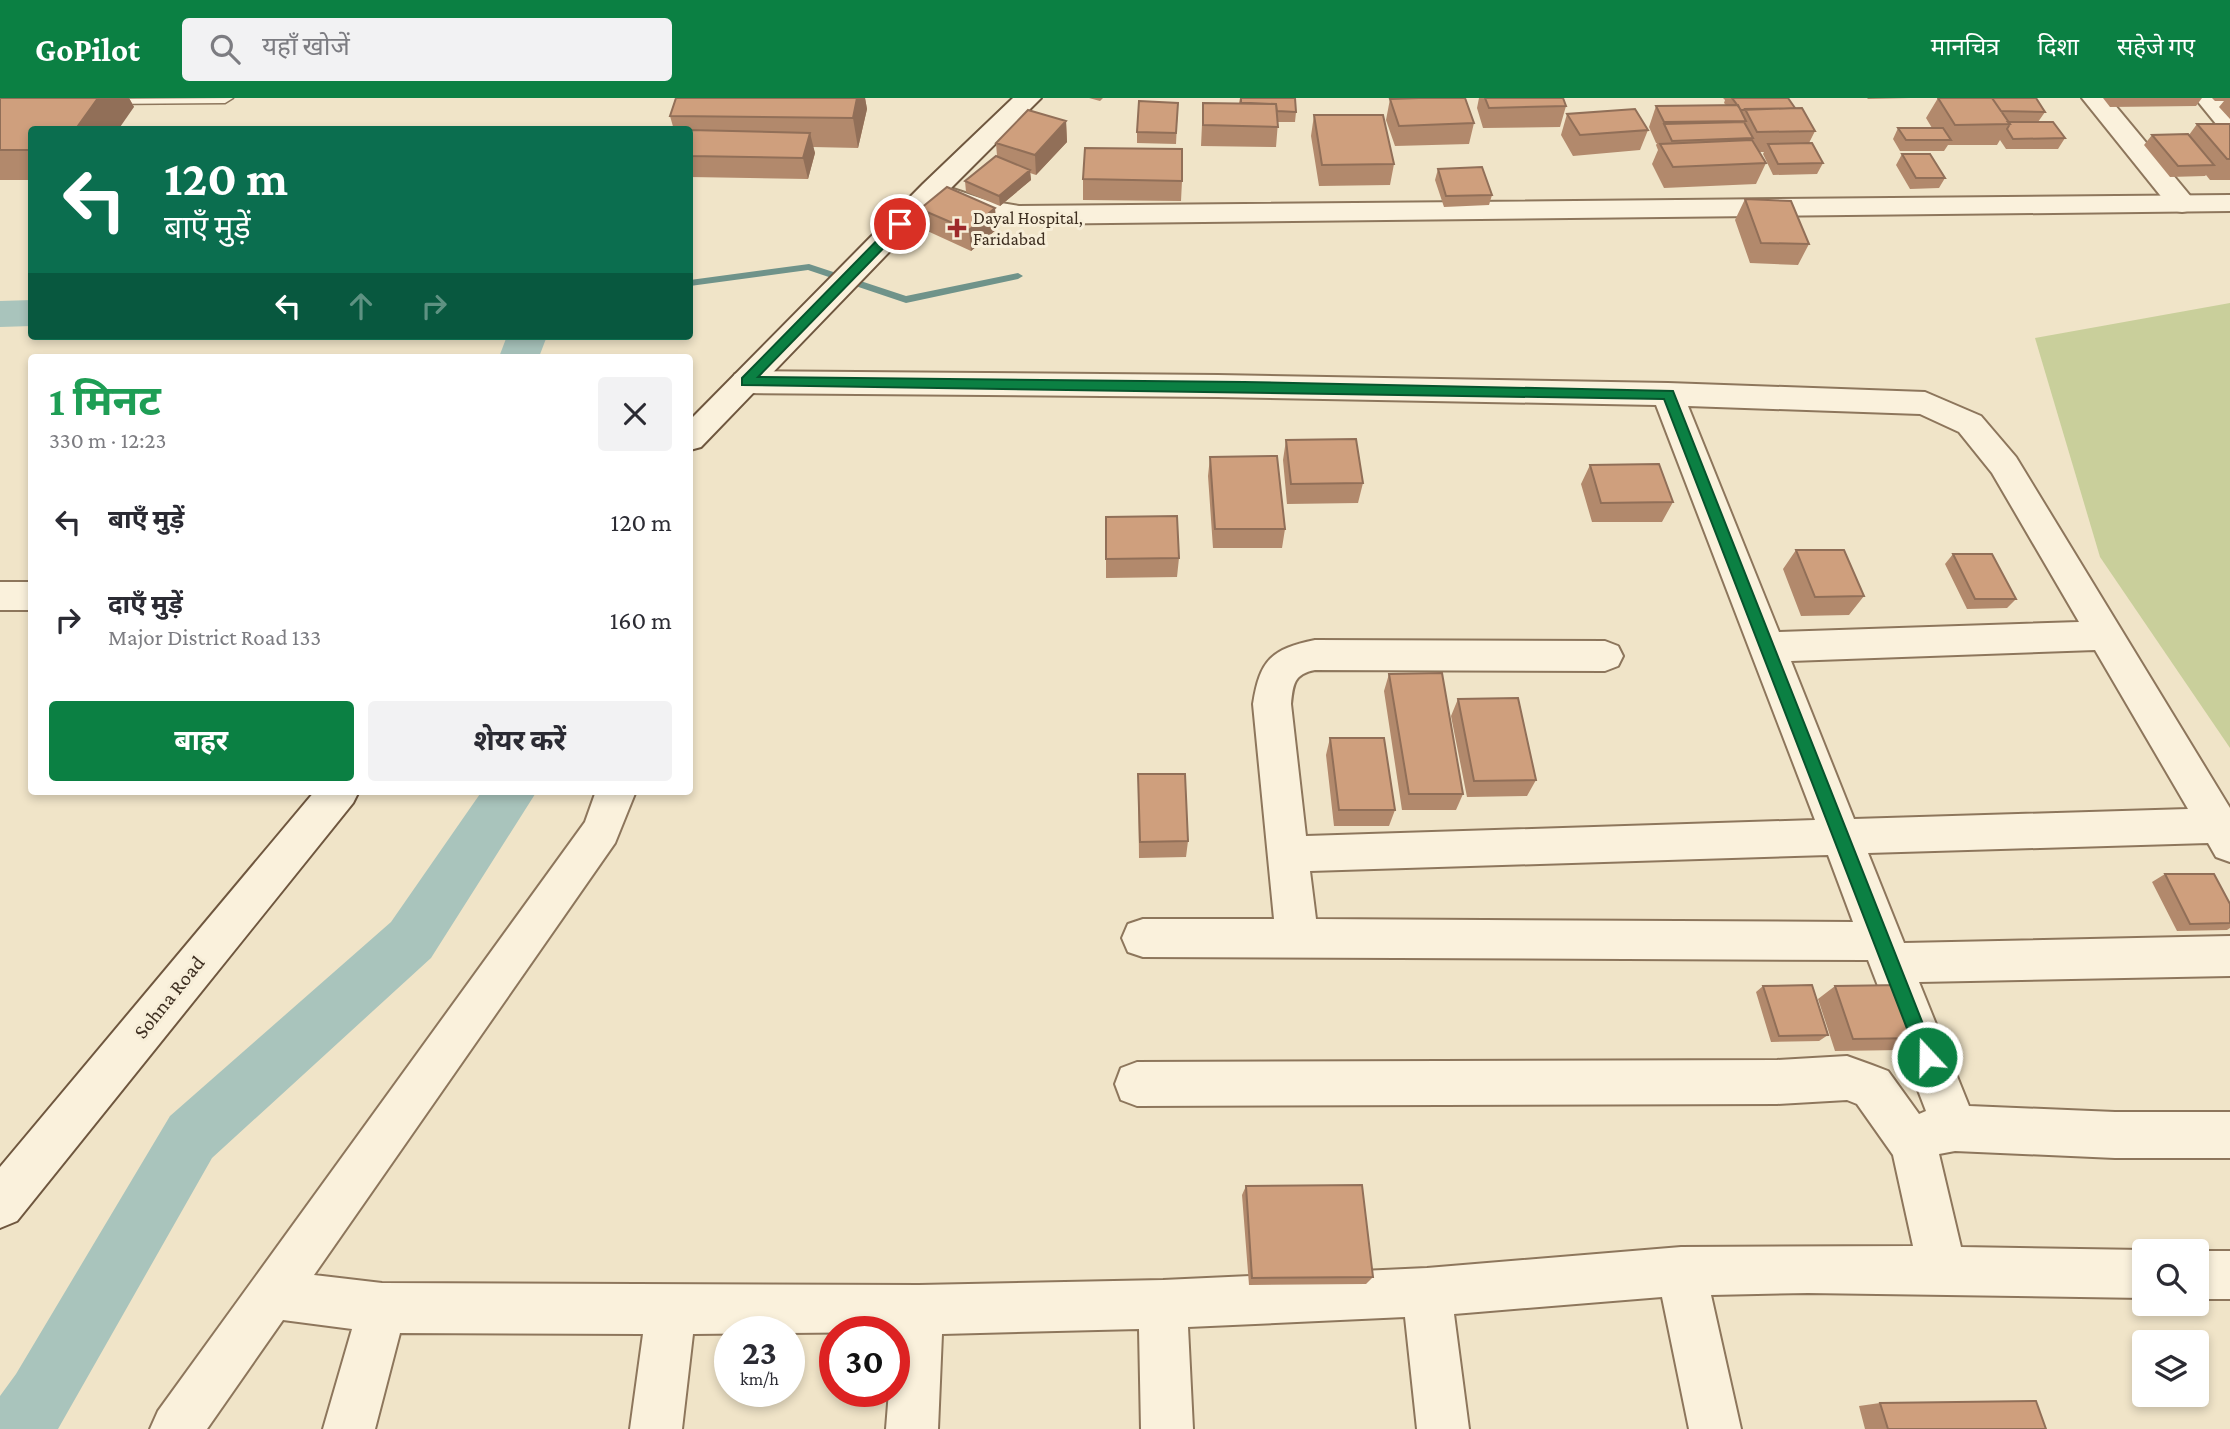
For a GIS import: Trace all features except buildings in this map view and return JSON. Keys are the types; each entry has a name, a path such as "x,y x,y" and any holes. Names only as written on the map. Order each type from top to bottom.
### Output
{"street":[{"path":"693,436 933,190 1028,98"},
{"path":"2095,98 2182,204"},
{"path":"2208,98 2230,124"},
{"path":"933,190 983,209 1019,215 2230,203"},
{"path":"746,382 1245,386 1925,402 1970,424 2004,466 2224,834"},
{"path":"1668,394 1886,952 1935,1136 1942,1271"},
{"path":"0,596 28,596"},
{"path":"1768,647 2105,635"},
{"path":"1297,939 1272,704 1276,674 1292,659 1315,655 1605,656"},
{"name":"Sohna Road","path":"0,1204 16,1165 333,795"},
{"path":"176,1429 601,831 614,795"},
{"path":"1289,854 1842,839 2224,834"},
{"path":"1143,938 2230,956"},
{"path":"1137,1084 1777,1082 1847,1078 1872,1087 1935,1136 2230,1135"},
{"path":"272,1294 382,1308 919,1310 1163,1304 1427,1292 1681,1271 1808,1269 2132,1274"},
{"path":"1681,1271 1715,1429"},
{"path":"2209,1275 2230,1275"},
{"path":"1427,1292 1443,1429"},
{"path":"1163,1304 1167,1429"},
{"path":"349,1429 382,1308"},
{"path":"656,1429 671,1308"},
{"path":"912,1429 919,1310"}],"lane":[{"path":"79,99 225,98"}],"green space":[{"path":"2230,303 2230,748 2100,557 2035,338"}],"waterway":[{"path":"693,283 809,267 906,300 1018,276"},
{"path":"0,314 28,313"},
{"path":"520,354 525,340"},
{"path":"17,1429 40,1398 191,1137 411,940 508,795"}],"place":[{"name":"Dayal Hospital, Faridabad","path":"957,228"}],"route":[{"path":"900,224 746,382 1244,386 1668,394 1927,1057"}]}
